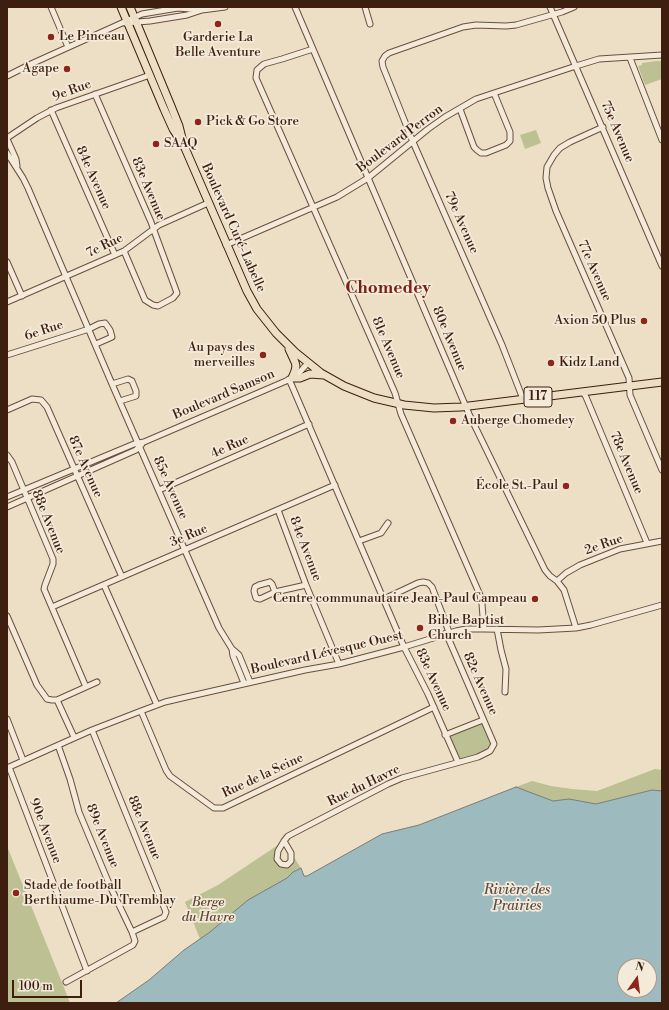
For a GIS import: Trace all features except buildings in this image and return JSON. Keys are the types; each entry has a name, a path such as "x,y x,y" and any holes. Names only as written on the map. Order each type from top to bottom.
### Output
{"main road":[{"name":"Boulevard Curé-Labelle","path":"121,7 125,22 173,128 184,148 250,298 263,317 286,344 325,375 344,386 379,400 418,407 434,408 466,406 662,382"},
{"name":"Boulevard Curé-Labelle","path":"130,7 179,126 184,148"},
{"path":"286,344 296,365 296,369 291,378 300,378 310,374 325,375"}],"street":[{"path":"50,7 68,47"},
{"path":"8,76 125,22 135,20 144,22 187,15 202,10 225,7"},
{"name":"80e Avenue","path":"295,7 466,406 545,570 564,590 576,628"},
{"path":"365,7 370,24"},
{"name":"75e Avenue","path":"550,7 662,266"},
{"path":"553,14 574,7"},
{"path":"135,20 142,14 175,9 202,10"},
{"name":"79e Avenue","path":"523,399 502,345 413,142 383,67 382,61 389,53 463,27 476,25 516,25 553,14"},
{"name":"81e Avenue","path":"313,49 264,64 257,70 256,78 392,387 400,414 480,595 484,629"},
{"name":"Boulevard Perron","path":"226,245 336,197 368,178 445,117 476,99 599,59 662,55"},
{"path":"630,58 662,140"},
{"name":"9e Rue","path":"7,138 51,110 150,75"},
{"path":"460,109 474,146 477,150 481,153 486,153 506,145 510,141 510,132 494,92"},
{"name":"83e Avenue","path":"95,94 154,229 177,293 173,298 158,306 145,300 124,251"},
{"name":"84e Avenue","path":"51,110 115,255"},
{"name":"77e Avenue","path":"603,127 560,148 547,167 546,178 549,194 556,211 629,378 630,395 662,470"},
{"name":"85e Avenue","path":"7,138 16,159 18,171"},
{"name":"85e Avenue","path":"7,153 28,188 112,384 141,444 159,490 219,628 232,649 239,656 250,682"},
{"name":"7e Rue","path":"7,302 124,251 161,224 208,203"},
{"path":"7,262 22,296"},
{"path":"89,328 105,323 110,330 112,337 96,344"},
{"name":"6e Rue","path":"7,355 89,328"},
{"name":"Boulevard Samson","path":"7,497 134,444 141,444 291,378 299,373 308,363"},
{"name":"83e Avenue","path":"291,378 309,424 404,647 428,694 458,762"},
{"path":"112,384 128,379 132,382 136,391 136,396 120,401"},
{"name":"78e Avenue","path":"583,392 647,543"},
{"name":"87e Avenue","path":"7,410 32,399 41,400 47,407 122,577"},
{"name":"4e Rue","path":"159,490 309,424"},
{"name":"Boulevard Samson","path":"7,507 136,450 141,444"},
{"name":"88e Avenue","path":"7,454 12,462 54,559 44,589 86,687"},
{"name":"3e Rue","path":"52,607 335,485"},
{"name":"84e Avenue","path":"278,510 306,585 339,664"},
{"path":"359,541 381,533 388,523"},
{"name":"2e Rue","path":"557,581 566,573 580,565 620,550 662,541"},
{"name":"82e Avenue","path":"384,599 418,583 428,583 432,587 447,633 494,744"},
{"path":"104,585 157,705"},
{"path":"275,592 306,585"},
{"name":"Boulevard Lévesque Ouest","path":"8,767 74,737 157,705 182,698 244,683 339,664 466,629 546,630 576,628 662,605"},
{"path":"7,616 37,685 47,699 57,700 97,682"},
{"path":"497,629 506,670 504,692"},
{"name":"85e Avenue","path":"232,649 233,656 244,683"},
{"path":"57,700 74,737"},
{"name":"Rue de la Seine","path":"141,711 166,770 170,776 214,808 223,808 434,707"},
{"path":"7,719 23,760"},
{"path":"446,735 483,720"},
{"name":"88e Avenue","path":"92,730 166,912 164,917 132,932"},
{"name":"Rue du Havre","path":"284,841 288,836 388,784 402,778 458,762 478,758 490,751 494,744"},
{"name":"89e Avenue","path":"58,745 70,779 79,812 110,886 132,932"},
{"name":"90e Avenue","path":"8,767 87,971"},
{"path":"66,982 133,945 135,940 132,932"}],"green space":[{"path":"662,61 662,79 645,85 638,66 642,65 642,63"},
{"path":"536,130 541,143 525,149 520,135"},
{"path":"483,720 494,744 490,751 458,762 445,735"},
{"path":"655,769 662,770 662,791 652,790 596,804 569,799 553,801 516,787 532,781 551,786 597,791"},
{"name":"Berge du Havre","path":"284,841 277,859 287,865 291,853 301,868 293,872 287,878 200,939 185,902 218,885"},
{"path":"7,846 63,985 70,1003 7,1003"}],"water":[{"name":"Rivière des Prairies","path":"516,787 553,801 569,799 596,804 652,790 662,791 662,1003 116,1003 149,980 184,950 210,932 248,900 287,878 293,872 301,868 304,876 307,876 382,834 419,825"}],"place":[{"name":"Garderie La Belle Aventure","path":"218,24"},
{"name":"Le Pinceau","path":"51,37"},
{"name":"Agape","path":"67,69"},
{"name":"Pick & Go Store","path":"198,122"},
{"name":"SAAQ","path":"156,144"},
{"name":"Axion 50 Plus","path":"644,321"},
{"name":"Au pays des merveilles","path":"263,355"},
{"name":"Kidz Land","path":"551,363"},
{"name":"Auberge Chomedey","path":"453,421"},
{"name":"École St.-Paul","path":"566,486"},
{"name":"Centre communautaire Jean-Paul Campeau","path":"535,599"},
{"name":"Bible Baptist Church","path":"420,628"},
{"name":"Stade de football Berthiaume-Du Tremblay","path":"16,893"}],"district":[{"name":"Chomedey","path":"388,289"}]}
